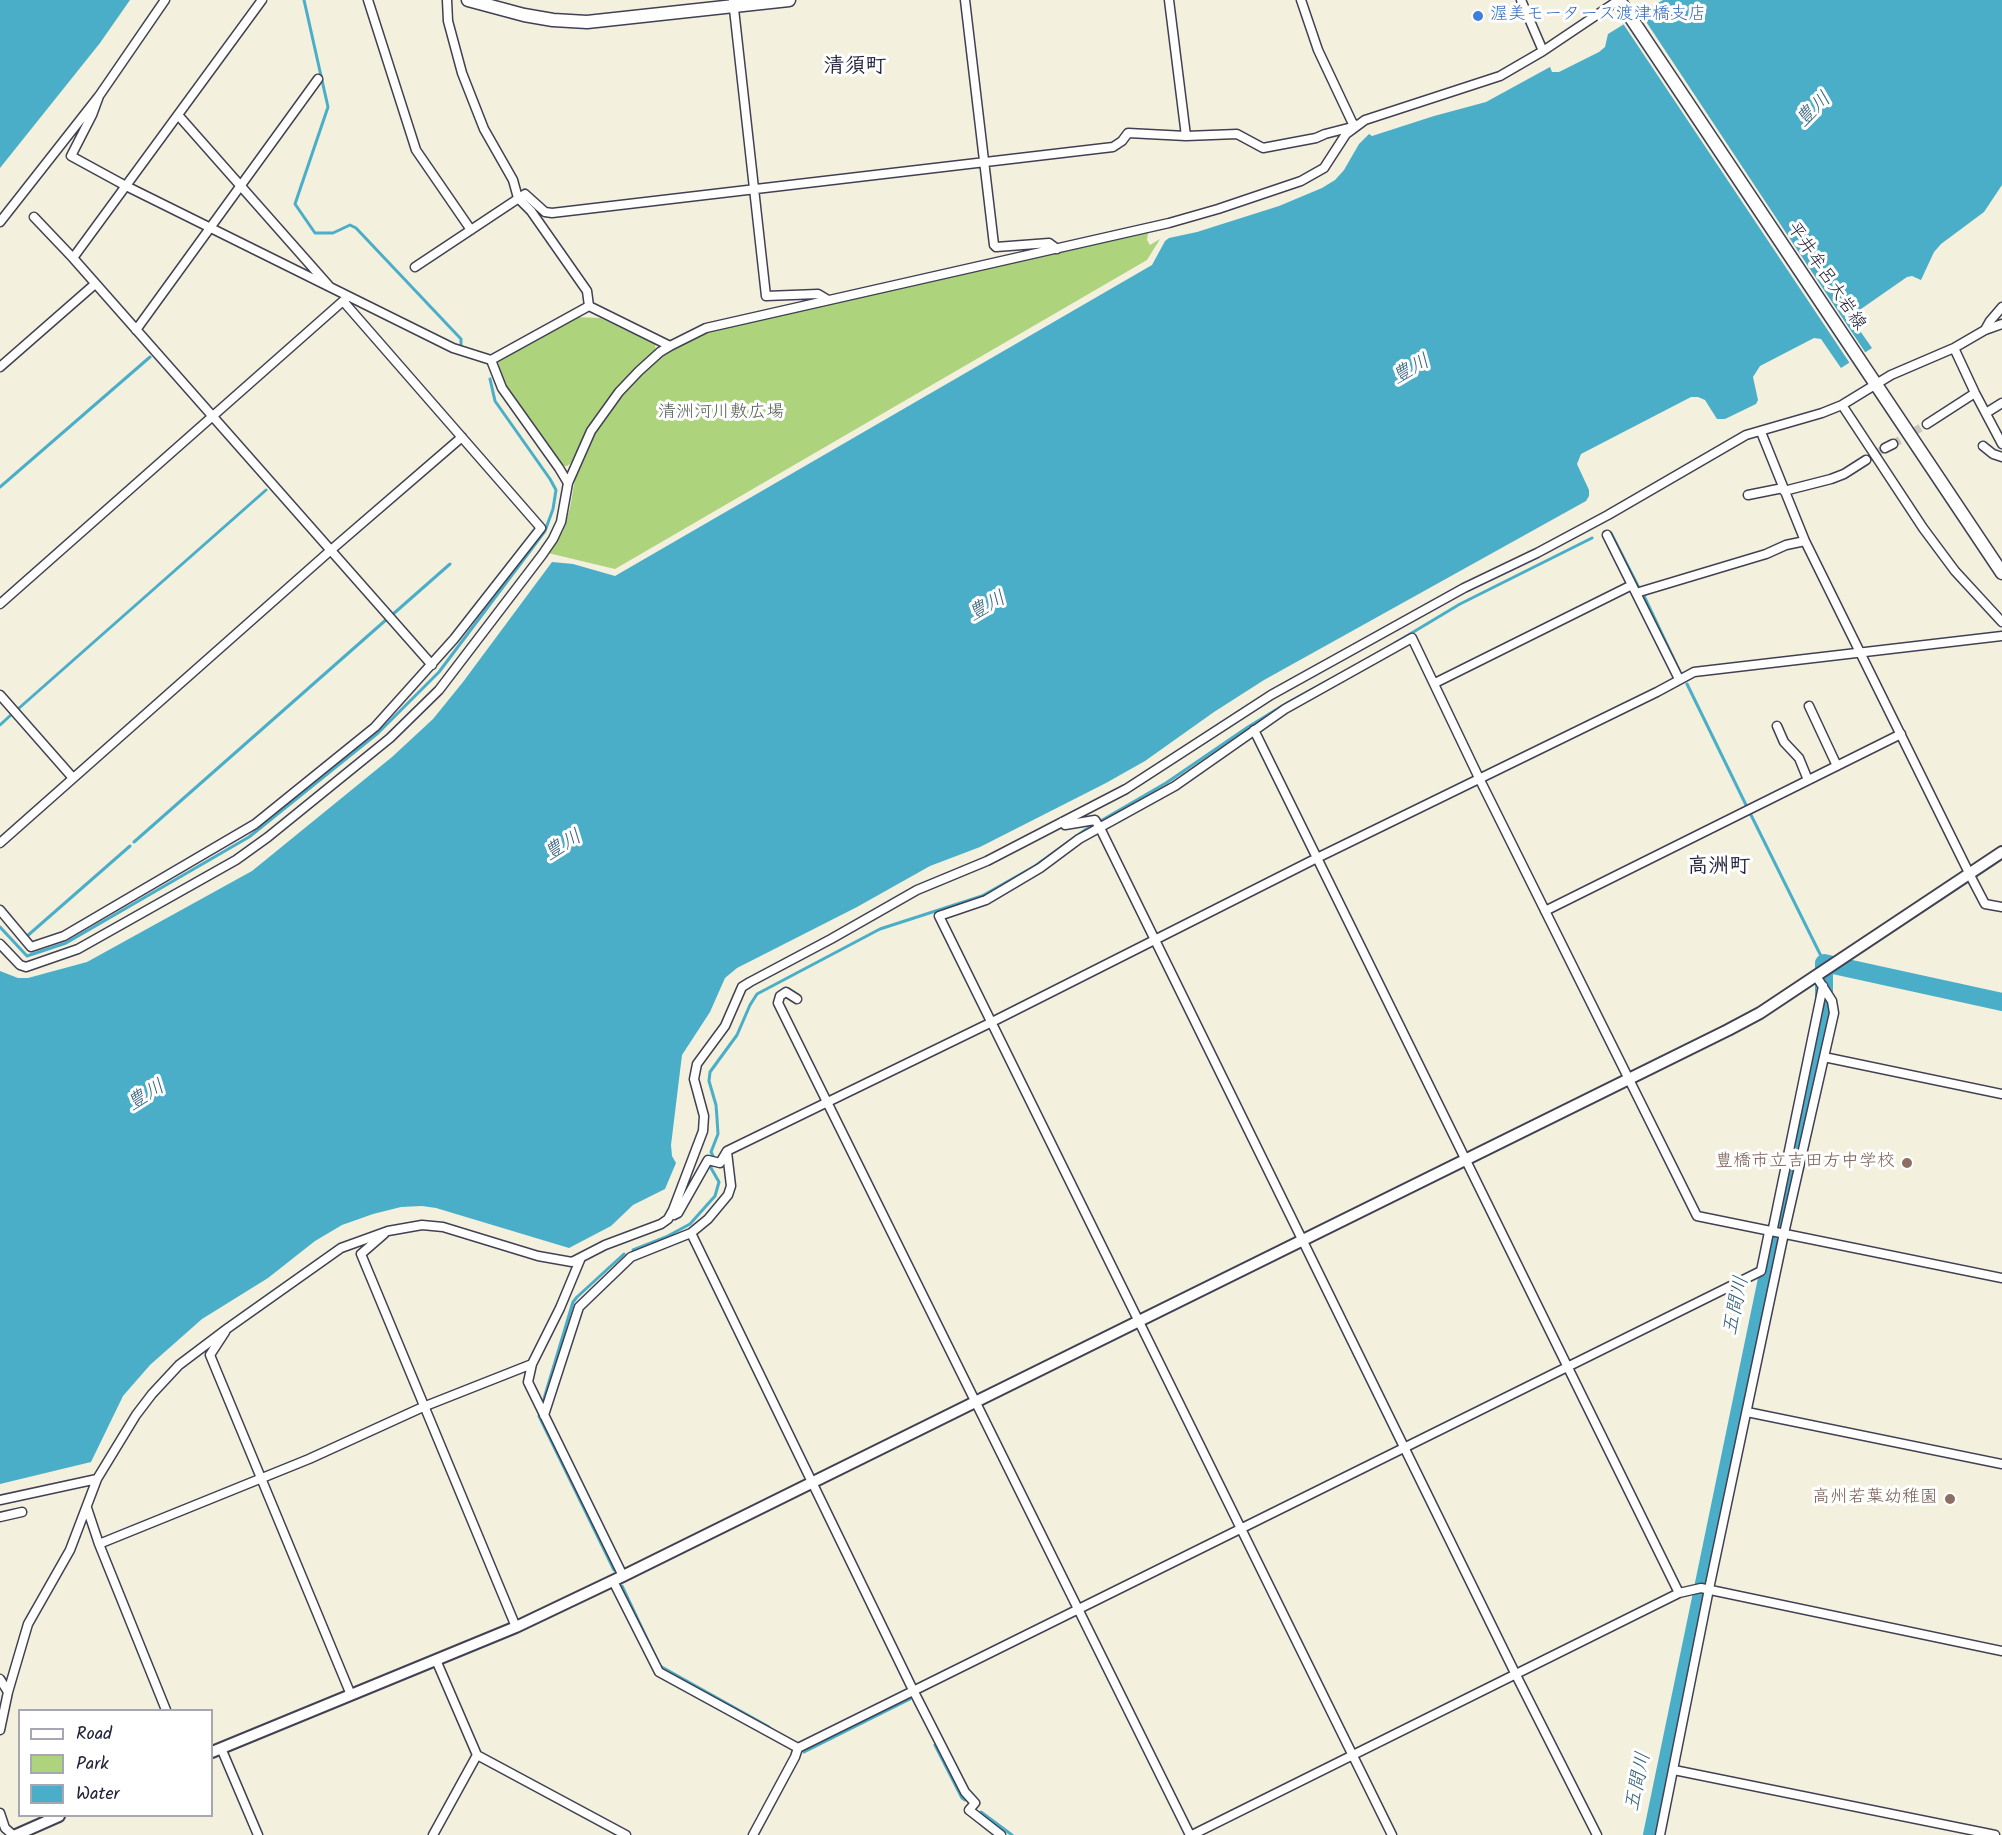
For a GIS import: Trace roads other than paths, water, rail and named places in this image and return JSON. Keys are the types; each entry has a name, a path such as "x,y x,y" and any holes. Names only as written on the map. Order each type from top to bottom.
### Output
{"main road":[{"path":"468,0 524,15 552,20 587,22 733,3 789,0"},
{"name":"平井牟呂大岩線","path":"1620,1 2002,573"}],"street":[{"path":"0,222 99,96 165,0"},
{"path":"73,258 262,0"},
{"path":"368,0 416,150 471,230"},
{"path":"447,0 448,21 462,73 484,129 513,180 518,198 531,211 587,291 589,306"},
{"path":"965,0 994,245 996,247 1049,243 1057,249"},
{"path":"1169,0 1186,136"},
{"path":"1301,0 1318,50 1356,126"},
{"path":"1521,0 1542,51"},
{"path":"416,267 525,194 545,212 552,213 1113,147 1128,133 1186,136 1237,134 1263,148 1316,138 1356,126 1375,116 1500,76 1620,1"},
{"path":"733,3 766,296 818,294 828,300"},
{"path":"136,330 318,79"},
{"path":"99,96 92,115 70,156 332,288"},
{"path":"0,910 31,947 64,936 255,824 375,727 432,665 496,588 541,528 346,299 332,288 178,115"},
{"path":"0,944 20,965 26,968 78,949 236,860 268,837 390,738 439,690 542,555 561,522 568,483 587,439 603,413 639,371 670,346 706,328 1057,249 1218,209 1301,180 1324,168 1346,135 1356,126"},
{"path":"34,217 73,258 432,665"},
{"path":"0,367 95,284"},
{"path":"346,299 453,348 491,360 589,306"},
{"path":"0,604 346,299"},
{"path":"589,306 670,346"},
{"path":"1985,330 2002,307"},
{"path":"668,1219 682,1189 703,1131 704,1116 695,1085 694,1072 697,1064 725,1026 742,987 917,890 987,861 1126,789 1271,695 1464,588 1608,515 1746,435 1842,405 1874,382 1954,348 1985,330 2002,324"},
{"path":"1954,348 2002,444"},
{"path":"491,360 502,388 568,483"},
{"path":"1927,424 1975,393"},
{"path":"1986,413 2002,403"},
{"path":"1842,405 1923,528 1955,571 2002,622"},
{"path":"1761,432 1805,541 1985,904 2002,908"},
{"path":"0,843 330,550 462,437"},
{"path":"1983,446 1993,454 2002,457"},
{"path":"1748,495 1831,480 1866,460"},
{"path":"1607,535 1679,679"},
{"path":"1435,683 1634,589 1766,554 1786,544 1805,541"},
{"path":"0,1730 8,1692 28,1624 70,1550 97,1479 136,1415 158,1386 179,1365 341,1248 388,1231 422,1225 443,1227 538,1256 567,1262 580,1260 605,1245 652,1227 678,1213 708,1160 720,1163 727,1151 990,1023 1694,672 2002,636"},
{"path":"1392,1835 939,916 986,900 1040,868 1098,824 1175,786 1285,709 1412,638 1479,778 1697,1216 2002,1278"},
{"path":"0,695 73,778"},
{"path":"1809,706 1837,766"},
{"path":"1777,726 1784,742 1799,759 1808,780"},
{"path":"1254,730 1679,1593"},
{"path":"1545,911 1901,734"},
{"path":"1062,822 1065,825 1098,824"},
{"path":"1098,824 1516,1675 1597,1835"},
{"path":"258,1835 216,1750 516,1627 618,1579 1752,1017 2002,852"},
{"path":"1660,1835 1674,1770 1706,1589 1748,1412 1777,1233 1834,1013 1832,1001 1816,976"},
{"path":"1777,1233 1773,1228 1823,986"},
{"path":"797,999 786,992 780,996 778,1003 1077,1610 1191,1835 1679,1593 1706,1589 2002,1651"},
{"path":"1824,1057 2002,1094"},
{"path":"544,1415 579,1307 631,1257 691,1233 708,1219 728,1195 730,1186 727,1151"},
{"path":"388,1231 361,1254 516,1627"},
{"path":"691,1233 814,1482 913,1690 965,1792 975,1803 969,1810 1001,1835"},
{"path":"753,1835 798,1748 1761,1271 1777,1233"},
{"path":"580,1260 560,1308 532,1364 528,1382 659,1672 798,1748"},
{"path":"228,1328 210,1355 351,1695"},
{"path":"99,1544 309,1459 423,1407 532,1364"},
{"path":"1748,1412 2002,1464"},
{"path":"0,1500 97,1479"},
{"path":"87,1508 99,1544 166,1709"},
{"path":"0,1517 22,1512"},
{"path":"436,1660 477,1755 626,1835"},
{"path":"0,1680 8,1692"},
{"path":"433,1835 477,1755"},
{"path":"1674,1770 1995,1835"},
{"path":"0,1814 5,1828 15,1835 55,1817"}],"water":[{"path":"0,0 130,0 100,43 0,168"},
{"name":"豊川","path":"1663,0 2002,0 2002,185 1984,212 1941,244 1934,252 1921,280 1912,276 1907,277 1861,309 1855,318 1856,325 1872,348 1841,368 1821,339 1814,338 1760,366 1753,377 1758,400 1756,404 1725,419 1717,419 1705,400 1691,397 1581,454 1577,464 1589,490 1586,501 1264,680 1145,761 1106,783 980,847 930,866 857,907 737,968 725,978 710,1012 682,1055 671,1145 672,1156 676,1163 665,1189 633,1205 611,1226 569,1248 436,1208 422,1206 401,1207 342,1225 315,1241 268,1278 202,1319 150,1365 123,1396 91,1462 0,1484 0,971 18,978 28,978 87,962 252,871 392,757 433,719 552,562 573,564 615,576 1152,265 1169,238 1197,232 1279,206 1322,188 1335,180 1344,170 1359,144 1369,134 1372,136 1486,102 1550,67 1552,72 1559,72 1599,52 1605,47 1608,34"}],"waterway":[{"path":"304,0 328,107 295,204 315,233 333,233 350,225 356,228 461,339 461,346"},
{"path":"0,487 150,357"},
{"path":"0,927 27,956 66,943 249,837 378,733 439,672 545,531 553,509 556,490 495,401 490,379"},
{"path":"18,709 266,490"},
{"path":"1611,533 1639,588"},
{"path":"1395,643 1460,604 1592,538"},
{"path":"392,615 450,564"},
{"path":"1644,596 1679,670"},
{"path":"134,842 387,619"},
{"path":"633,1250 666,1237 690,1224 715,1196 719,1182 711,1168 714,1158 711,1152 718,1134 716,1105 709,1081 710,1072 737,1035 757,994 880,929 982,896 1035,866 1085,830 1166,783 1248,727 1329,680"},
{"path":"1687,684 1747,807"},
{"path":"0,725 12,714"},
{"path":"1751,815 1822,958"},
{"path":"26,937 130,846"},
{"name":"五間川","path":"1652,1835 1824,1003 1824,963 2002,1002"},
{"path":"543,1402 573,1302 624,1254"},
{"path":"539,1416 614,1570"},
{"path":"622,1586 657,1660"},
{"path":"660,1666 769,1727"},
{"path":"804,1752 910,1699"},
{"path":"935,1745 965,1800"},
{"path":"981,1812 1012,1835"}],"tunnel":[{"path":"1893,444 1927,424"},
{"path":"1866,460 1885,448"}],"place":[{"name":"渥美モータース渡津橋支店","path":"1478,16"},
{"name":"豊橋市立吉田方中学校","path":"1907,1163"},
{"name":"高州若葉幼稚園","path":"1950,1499"}],"district":[{"name":"清須町","path":"855,68"},
{"name":"高洲町","path":"1719,868"}],"park label":[{"name":"清洲河川敷広場","path":"721,414"}]}
